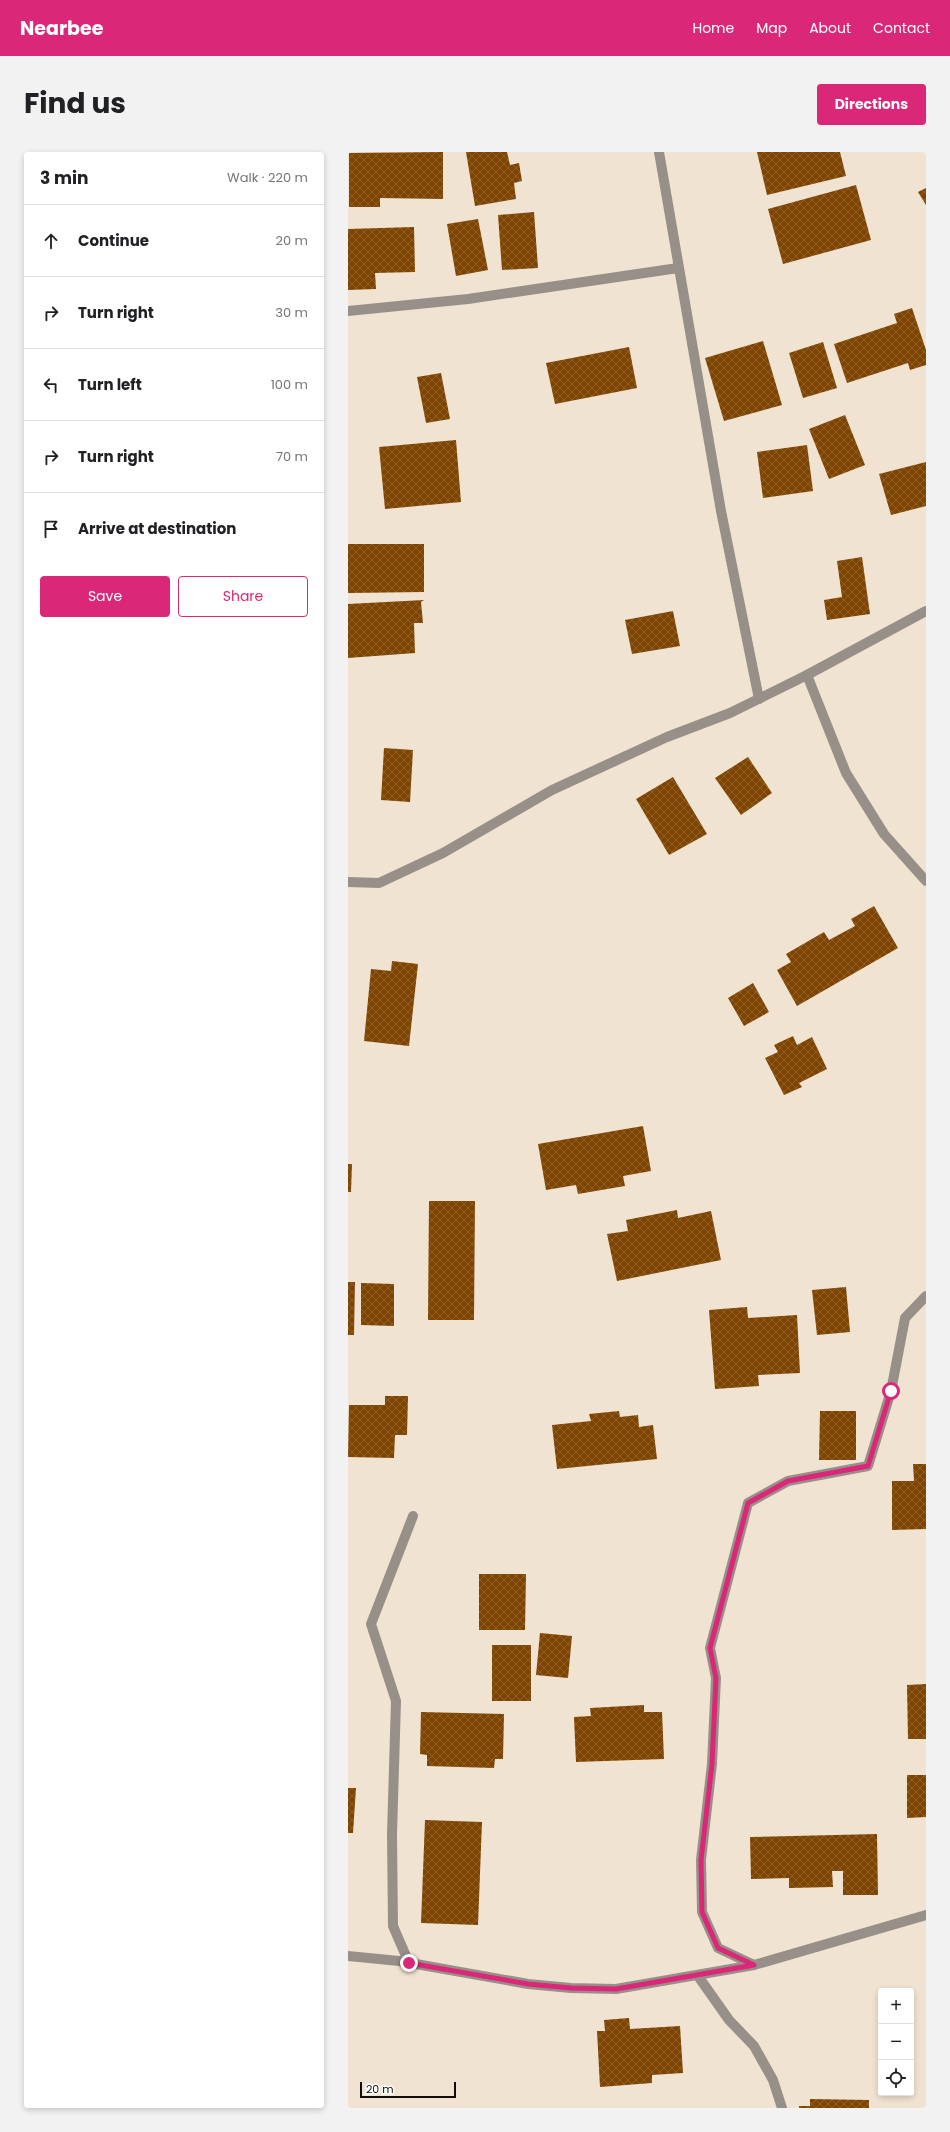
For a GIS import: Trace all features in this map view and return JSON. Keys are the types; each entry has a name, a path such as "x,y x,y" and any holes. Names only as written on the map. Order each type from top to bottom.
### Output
{"street":[{"path":"660,152 678,268 721,511 759,699"},
{"path":"348,311 468,299 678,268"},
{"path":"348,882 379,883 443,853 552,790 667,737 730,713 807,675 926,611"},
{"path":"807,675 846,772 884,834 926,880"},
{"path":"754,1965 718,1948 702,1912 701,1860 712,1764 716,1678 710,1648 748,1503 788,1481 868,1466 891,1391 905,1318 926,1296"},
{"path":"409,1963 393,1926 392,1834 396,1701 371,1624 413,1516"},
{"path":"348,1956 409,1963 528,1984 571,1988 616,1989 698,1976 754,1965 926,1915"},
{"path":"698,1976 729,2020 754,2046 773,2080 782,2108"}],"building":[{"path":"443,152 443,199 380,198 380,207 349,207 349,153"},
{"path":"466,152 507,152 510,165 519,163 522,181 514,183 516,199 475,206"},
{"path":"757,152 840,152 846,176 767,195"},
{"path":"856,185 871,240 783,264 768,209"},
{"path":"926,188 926,205 918,192"},
{"path":"534,212 538,268 502,270 498,215"},
{"path":"478,219 488,270 456,276 447,224"},
{"path":"414,227 415,272 375,273 376,289 348,290 348,229"},
{"path":"912,308 926,350 926,365 910,370 908,363 847,383 834,344 897,323 894,314"},
{"path":"763,341 782,405 724,421 705,358"},
{"path":"823,342 837,388 803,398 789,353"},
{"path":"629,347 637,388 555,404 546,363"},
{"path":"441,373 450,419 426,423 417,377"},
{"path":"845,415 865,465 829,479 809,429"},
{"path":"456,440 461,502 385,509 379,447"},
{"path":"807,445 813,491 763,498 757,452"},
{"path":"926,462 926,506 891,515 879,474"},
{"path":"348,544 424,544 424,592 348,593"},
{"path":"862,557 870,614 827,620 824,600 842,597 837,561"},
{"path":"424,600 421,602 423,623 414,623 415,653 348,658 348,604"},
{"path":"673,611 680,646 632,654 625,620"},
{"path":"384,748 413,750 410,802 381,800"},
{"path":"748,757 772,793 741,815 715,778"},
{"path":"673,777 707,834 669,855 636,799"},
{"path":"874,906 898,948 797,1006 777,970 791,962 786,954 824,932 829,940 855,926 851,919"},
{"path":"392,961 418,964 409,1046 364,1041 371,969 391,971"},
{"path":"753,983 769,1012 744,1026 728,998"},
{"path":"793,1036 797,1045 812,1037 827,1069 799,1083 802,1087 784,1095 765,1058 778,1052 774,1045"},
{"path":"643,1126 651,1171 623,1176 625,1186 578,1194 576,1185 546,1190 538,1144"},
{"path":"348,1164 352,1164 351,1192 348,1192"},
{"path":"429,1201 475,1201 474,1320 428,1320"},
{"path":"677,1210 678,1218 711,1211 721,1260 617,1281 607,1234 628,1231 626,1220"},
{"path":"348,1282 355,1282 354,1335 348,1335"},
{"path":"361,1283 394,1284 394,1326 361,1325"},
{"path":"846,1287 850,1332 817,1335 812,1290"},
{"path":"747,1307 748,1318 797,1315 800,1373 758,1375 759,1386 715,1389 709,1310"},
{"path":"385,1396 408,1396 407,1435 395,1435 394,1458 348,1457 349,1405 385,1405"},
{"path":"619,1411 620,1417 638,1415 639,1427 653,1425 657,1459 557,1469 552,1425 591,1421 589,1414"},
{"path":"820,1411 856,1411 856,1460 819,1460"},
{"path":"913,1464 926,1464 926,1529 892,1530 892,1481 914,1481"},
{"path":"479,1574 526,1574 525,1630 479,1630"},
{"path":"540,1633 572,1636 568,1678 536,1675"},
{"path":"492,1645 531,1645 531,1701 492,1701"},
{"path":"926,1684 926,1739 908,1739 907,1685"},
{"path":"644,1705 644,1712 662,1712 664,1759 576,1762 574,1717 591,1716 590,1708"},
{"path":"421,1712 504,1714 503,1759 495,1759 494,1768 427,1766 427,1755 420,1754"},
{"path":"907,1775 926,1775 926,1817 907,1818"},
{"path":"348,1788 356,1788 353,1833 348,1833"},
{"path":"425,1820 482,1822 478,1925 421,1923"},
{"path":"877,1834 878,1895 843,1895 843,1871 832,1871 833,1887 789,1888 789,1878 751,1879 750,1837"},
{"path":"629,2018 630,2029 680,2026 683,2073 652,2075 652,2083 600,2087 597,2031 605,2031 604,2020"},
{"path":"810,2099 869,2100 869,2108 799,2108 799,2106 810,2106"}],"route":[{"path":"409,1963 491,1976 528,1984 571,1988 616,1989 698,1976 754,1965 718,1948 702,1912 701,1860 712,1764 716,1678 710,1648 748,1503 788,1481 868,1466 891,1391"}]}
